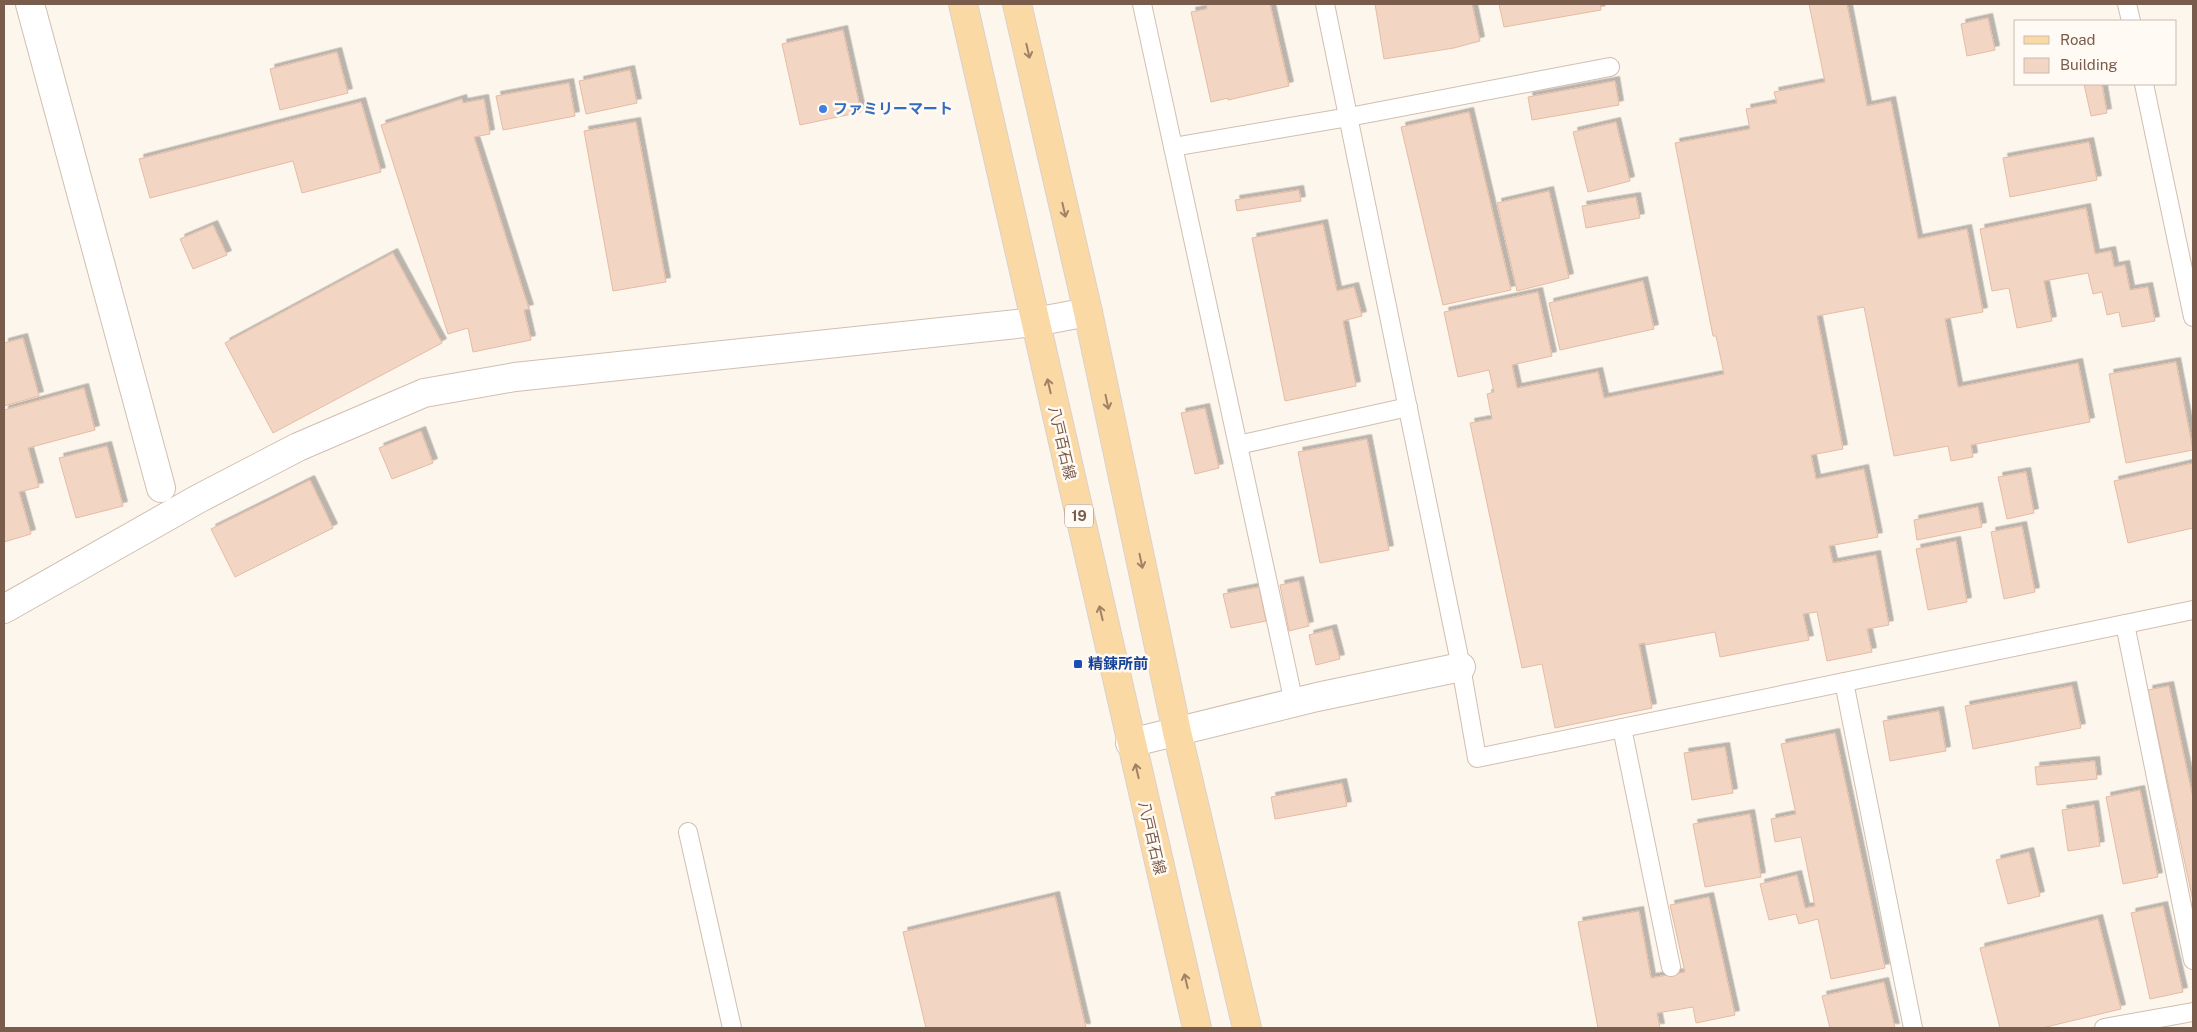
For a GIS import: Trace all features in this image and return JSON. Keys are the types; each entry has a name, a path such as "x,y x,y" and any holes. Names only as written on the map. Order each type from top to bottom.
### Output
{"main road":[{"name":"八戸百石線","path":"963,4 1130,743 1197,1028"},
{"path":"1017,4 1088,312 1178,732 1247,1028"}],"street":[{"path":"30,4 161,488"},
{"path":"4,609 198,499 298,447 424,393 515,376 1035,322 1088,312"},
{"path":"1130,743 1294,703 1461,667"}],"lane":[{"path":"1142,4 1294,703"},
{"path":"1325,4 1461,667 1477,758 2193,610"},
{"path":"2127,4 2131,20"},
{"path":"1173,147 1349,117 1610,68"},
{"path":"2144,85 2193,317"},
{"path":"1238,445 1408,407"},
{"path":"2125,624 2193,960"},
{"path":"1844,682 1913,1028"},
{"path":"1622,728 1671,967"},
{"path":"688,832 732,1028"},
{"path":"2104,1028 2193,1012"}],"building":[{"path":"1206,4 1270,4 1289,86 1211,102 1191,12 1207,9"},
{"path":"1375,4 1472,4 1480,41 1454,48 1384,59"},
{"path":"1499,4 1600,4 1601,10 1504,27"},
{"path":"1809,4 1847,4 1867,106 1891,101 1918,239 1967,229 1983,312 1945,319 1958,387 2078,363 2090,422 1971,445 1973,457 1951,461 1948,446 1894,456 1864,307 1817,316 1843,449 1811,455 1816,479 1864,469 1878,537 1829,546 1833,563 1876,555 1889,625 1867,629 1872,652 1827,661 1817,612 1803,614 1809,640 1720,657 1715,632 1645,645 1645,643 1639,644 1652,708 1555,728 1542,664 1522,668 1470,423 1492,419 1487,394 1494,392 1489,370 1458,377 1444,312 1538,292 1552,356 1512,365 1517,388 1598,372 1604,398 1724,374 1716,336 1713,336 1675,143 1750,129 1746,109 1777,103 1774,92 1825,82"},
{"path":"1988,18 1995,50 1967,56 1961,24"},
{"path":"843,30 861,112 800,125 782,44"},
{"path":"337,52 348,93 280,110 270,69"},
{"path":"630,70 637,103 586,114 579,81"},
{"path":"1615,81 1619,105 1532,120 1528,97"},
{"path":"569,83 575,116 503,130 496,96"},
{"path":"2084,85 2102,85 2107,113 2091,116"},
{"path":"462,99 463,103 484,99 490,134 474,137 529,309 524,310 531,340 473,352 468,328 448,334 381,125"},
{"path":"361,102 381,172 302,193 293,161 150,198 139,159"},
{"path":"1469,112 1511,290 1443,305 1401,127"},
{"path":"636,122 666,282 613,291 584,131"},
{"path":"1616,122 1630,181 1588,192 1573,132"},
{"path":"2089,142 2097,180 2010,197 2003,158"},
{"path":"1299,190 1301,201 1237,211 1235,200"},
{"path":"1549,191 1569,278 1517,291 1497,203"},
{"path":"1636,197 1640,218 1586,228 1582,206"},
{"path":"2086,208 2095,254 2111,251 2114,267 2125,265 2130,290 2148,287 2155,321 2122,327 2119,312 2107,315 2102,292 2093,294 2088,273 2044,281 2052,321 2017,328 2009,288 1992,291 1980,229"},
{"path":"1323,224 1337,291 1354,287 1362,316 1343,321 1356,386 1285,401 1252,238"},
{"path":"213,225 227,255 193,269 180,239"},
{"path":"393,253 442,343 273,433 225,343"},
{"path":"1643,281 1654,329 1560,350 1549,303"},
{"path":"23,338 39,396 4,406 4,343"},
{"path":"2176,362 2193,450 2126,463 2109,374"},
{"path":"84,388 95,430 28,448 39,487 19,492 31,534 4,542 4,410"},
{"path":"1205,408 1219,468 1195,474 1181,413"},
{"path":"421,431 433,463 392,479 379,448"},
{"path":"1367,439 1389,550 1320,563 1298,452"},
{"path":"107,446 123,506 76,518 59,458"},
{"path":"2193,463 2193,528 2128,543 2114,481"},
{"path":"2026,472 2034,513 2007,519 1998,477"},
{"path":"310,480 333,528 235,577 211,529"},
{"path":"1978,507 1982,527 1917,540 1914,520"},
{"path":"2022,526 2035,592 2004,599 1991,532"},
{"path":"1956,541 1967,602 1928,610 1916,549"},
{"path":"1299,581 1309,626 1289,631 1280,585"},
{"path":"1259,587 1266,621 1231,628 1223,594"},
{"path":"1332,629 1340,659 1316,665 1309,635"},
{"path":"2072,686 2081,728 1973,749 1965,706"},
{"path":"2169,686 2193,798 2193,901 2148,690"},
{"path":"1939,711 1946,751 1890,761 1883,721"},
{"path":"1835,733 1885,968 1831,979 1818,919 1799,924 1796,914 1769,920 1760,884 1797,875 1805,908 1815,906 1801,837 1775,842 1771,819 1796,814 1781,744"},
{"path":"1725,747 1733,793 1692,800 1684,753"},
{"path":"2095,761 2097,779 2037,785 2035,767"},
{"path":"1342,783 1347,806 1275,819 1271,797"},
{"path":"2140,790 2158,877 2123,884 2106,797"},
{"path":"2094,805 2100,846 2068,851 2062,810"},
{"path":"1750,814 1761,877 1705,887 1693,824"},
{"path":"2029,852 2040,896 2008,904 1996,860"},
{"path":"1055,896 1086,1028 926,1028 903,932"},
{"path":"1709,897 1735,1015 1696,1023 1693,1007 1657,1013 1660,1028 1598,1028 1578,922 1639,911 1651,978 1685,972 1670,905"},
{"path":"2163,906 2183,992 2150,999 2131,913"},
{"path":"2098,919 2121,1009 2042,1028 2000,1028 1980,948"},
{"path":"1884,982 1895,1028 1830,1028 1822,996"}],"place":[{"name":"ファミリーマート","path":"823,109"},
{"name":"精錬所前","path":"1078,664"}]}
